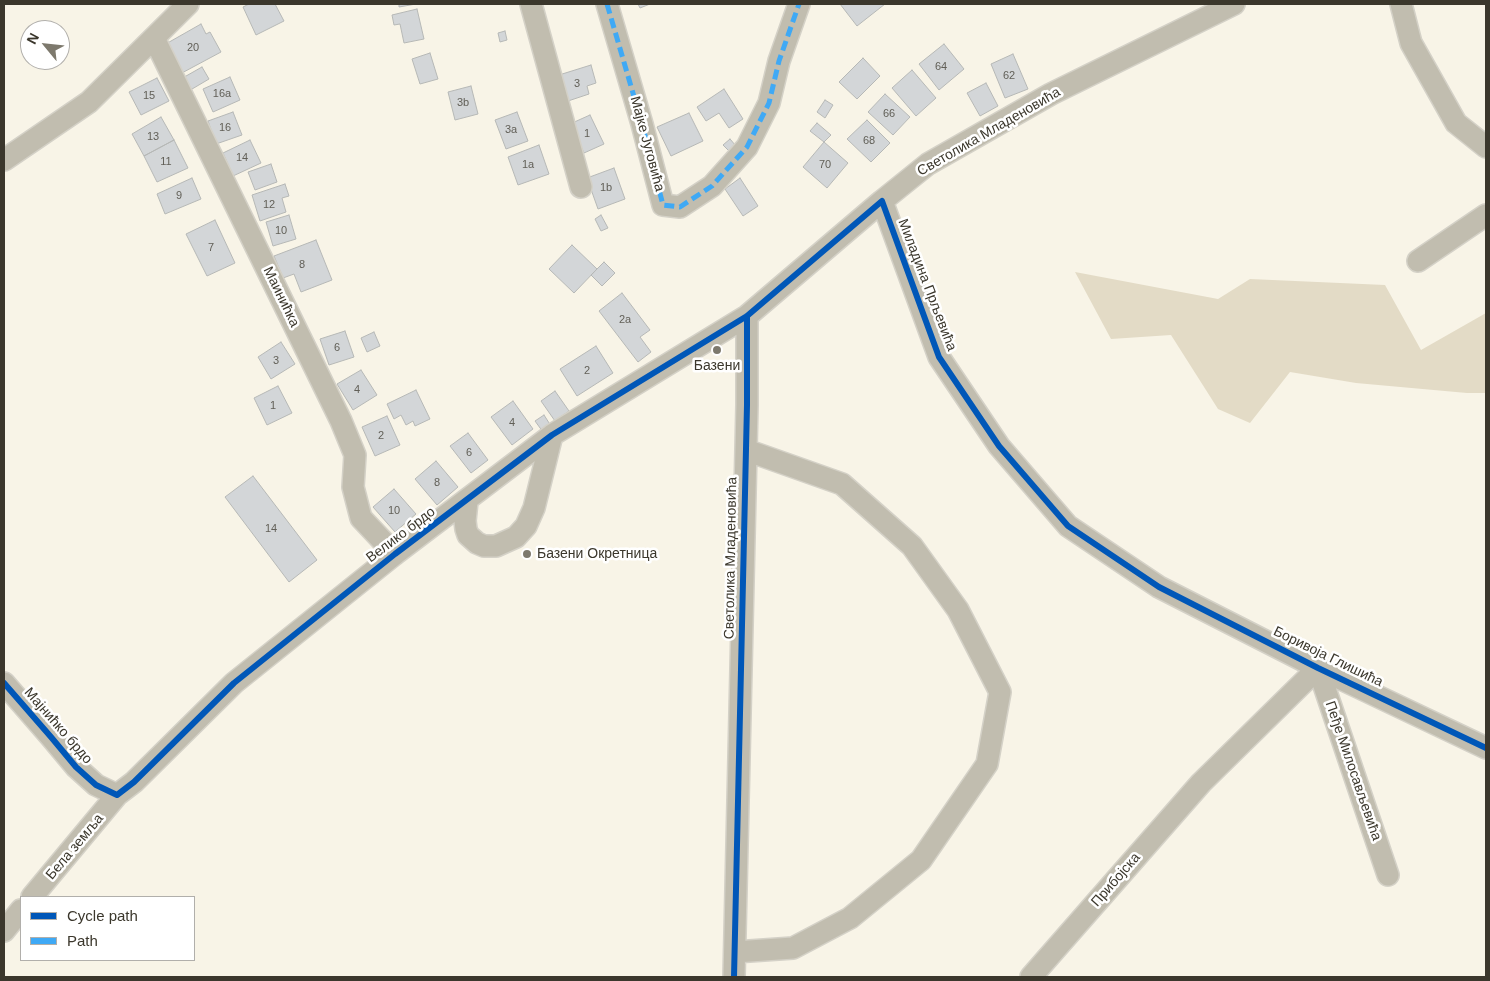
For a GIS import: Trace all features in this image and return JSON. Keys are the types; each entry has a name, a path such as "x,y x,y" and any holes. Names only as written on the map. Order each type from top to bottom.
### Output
{"street":[{"path":"4,160 89,102 188,4"},
{"path":"531,4 581,187"},
{"name":"Мајке Југовића","path":"607,4 642,124 663,205 680,207 712,186 747,147 770,103 779,60 798,4"},
{"name":"Светолика Младеновића","path":"734,977 746,450 747,316 928,164 1051,94 1234,4"},
{"path":"1401,4 1411,43 1456,123 1486,147"},
{"name":"Маинићка","path":"154,38 341,421 355,455 353,487 361,518 395,554"},
{"name":"Миладина Прљевића","path":"882,201 939,357 1000,446 1068,526 1159,587"},
{"path":"1418,261 1486,215"},
{"name":"Велико брдо","path":"117,795 134,782 234,683 395,554 552,435 747,316"},
{"path":"467,501 466,529 468,535 477,542 484,546 496,546 516,538 526,526 534,508 552,435"},
{"path":"735,952 793,948 850,918 921,860 987,764 1000,692 958,610 912,546 842,484 746,450"},
{"name":"Боривоја Глишића","path":"1159,587 1318,668 1486,748"},
{"name":"Прибојска","path":"1031,977 1200,782 1318,668"},
{"name":"Пеђе Милосављевића","path":"1318,668 1388,875"},
{"name":"Мајнићко брдо","path":"4,683 76,767 96,785 117,795"},
{"name":"Бела земља","path":"33,896 117,795"},
{"path":"4,931 20,911"}],"shaded area":[{"path":"1075,272 1218,299 1250,279 1385,285 1421,350 1486,313 1486,393 1356,383 1290,372 1250,423 1218,409 1171,335 1111,339"}],"building":[{"path":"249,4 275,4 284,21 256,35 243,7"},
{"path":"399,4 416,4 399,7"},
{"path":"638,4 650,4 640,8"},
{"path":"840,4 885,4 857,26"},
{"path":"417,9 424,39 404,43 400,24 394,25 392,15"},
{"path":"201,24 206,34 210,32 221,52 180,74 164,45"},
{"path":"505,31 507,40 500,42 498,33"},
{"path":"944,44 964,69 939,90 919,64"},
{"path":"430,53 438,79 420,84 412,59"},
{"path":"1013,54 1028,89 1005,98 991,64"},
{"path":"863,58 880,76 857,99 839,82"},
{"path":"591,65 596,83 587,86 589,94 568,101 559,75"},
{"path":"202,67 209,79 187,92 179,80"},
{"path":"912,70 936,98 916,116 892,88"},
{"path":"230,77 240,100 213,112 203,89"},
{"path":"157,78 169,101 141,115 129,92"},
{"path":"986,83 998,106 980,116 967,93"},
{"path":"471,86 478,114 455,120 448,92"},
{"path":"724,89 743,119 729,128 719,113 706,121 697,107"},
{"path":"885,94 910,117 893,135 868,112"},
{"path":"825,100 833,105 825,118 817,112"},
{"path":"233,112 242,135 216,144 208,121"},
{"path":"517,112 528,141 506,149 495,120"},
{"path":"689,113 703,141 671,156 657,127"},
{"path":"590,115 604,144 584,153 570,124"},
{"path":"161,117 174,140 144,156 132,134"},
{"path":"867,120 890,143 871,162 847,139"},
{"path":"817,123 831,135 824,142 810,131"},
{"path":"730,139 736,146 729,151 723,145"},
{"path":"174,140 188,168 157,182 144,156"},
{"path":"250,140 261,163 233,176 223,153"},
{"path":"824,142 848,163 827,188 803,167"},
{"path":"539,145 549,174 518,185 508,157"},
{"path":"271,164 277,182 255,190 248,172"},
{"path":"614,168 625,199 598,209 587,178"},
{"path":"192,178 201,199 165,214 157,194"},
{"path":"740,178 758,206 743,216 725,189"},
{"path":"285,184 289,196 282,198 286,212 260,221 252,195"},
{"path":"289,215 296,239 273,246 266,222"},
{"path":"601,215 608,228 601,231 595,219"},
{"path":"215,220 235,263 207,276 186,234"},
{"path":"316,240 332,280 301,292 294,274 283,278 274,256"},
{"path":"572,245 597,269 574,293 549,269"},
{"path":"604,262 615,273 602,286 591,275"},
{"path":"622,293 650,330 640,337 651,352 638,362 599,311"},
{"path":"345,331 354,357 329,365 320,339"},
{"path":"374,332 380,346 367,352 361,338"},
{"path":"281,342 295,364 271,379 258,357"},
{"path":"596,346 613,373 577,396 560,369"},
{"path":"361,370 377,395 353,410 337,384"},
{"path":"278,386 292,413 267,425 254,398"},
{"path":"416,390 430,419 415,426 413,421 406,425 401,415 394,419 387,404"},
{"path":"555,391 569,411 555,421 541,401"},
{"path":"513,401 533,429 512,445 491,417"},
{"path":"544,415 551,426 543,432 535,421"},
{"path":"387,416 400,445 375,456 362,427"},
{"path":"468,433 488,460 471,473 450,446"},
{"path":"436,461 458,487 437,505 415,479"},
{"path":"253,476 317,560 289,582 225,497"},
{"path":"394,489 416,514 395,532 373,507"}],"marked path":[{"path":"607,4 642,124 663,205 680,207 712,186 747,147 769,103 779,61 799,4"}],"cycle path":[{"path":"4,683 76,767 96,785 117,795 134,782 234,683 395,554 552,435 747,316 882,201 939,357 999,446 1068,526 1159,587 1318,668 1486,748"},
{"path":"734,977 747,405 747,316"}],"place":[{"name":"Базени","path":"717,350"},
{"name":"Базени Окретница","path":"527,554"}]}
